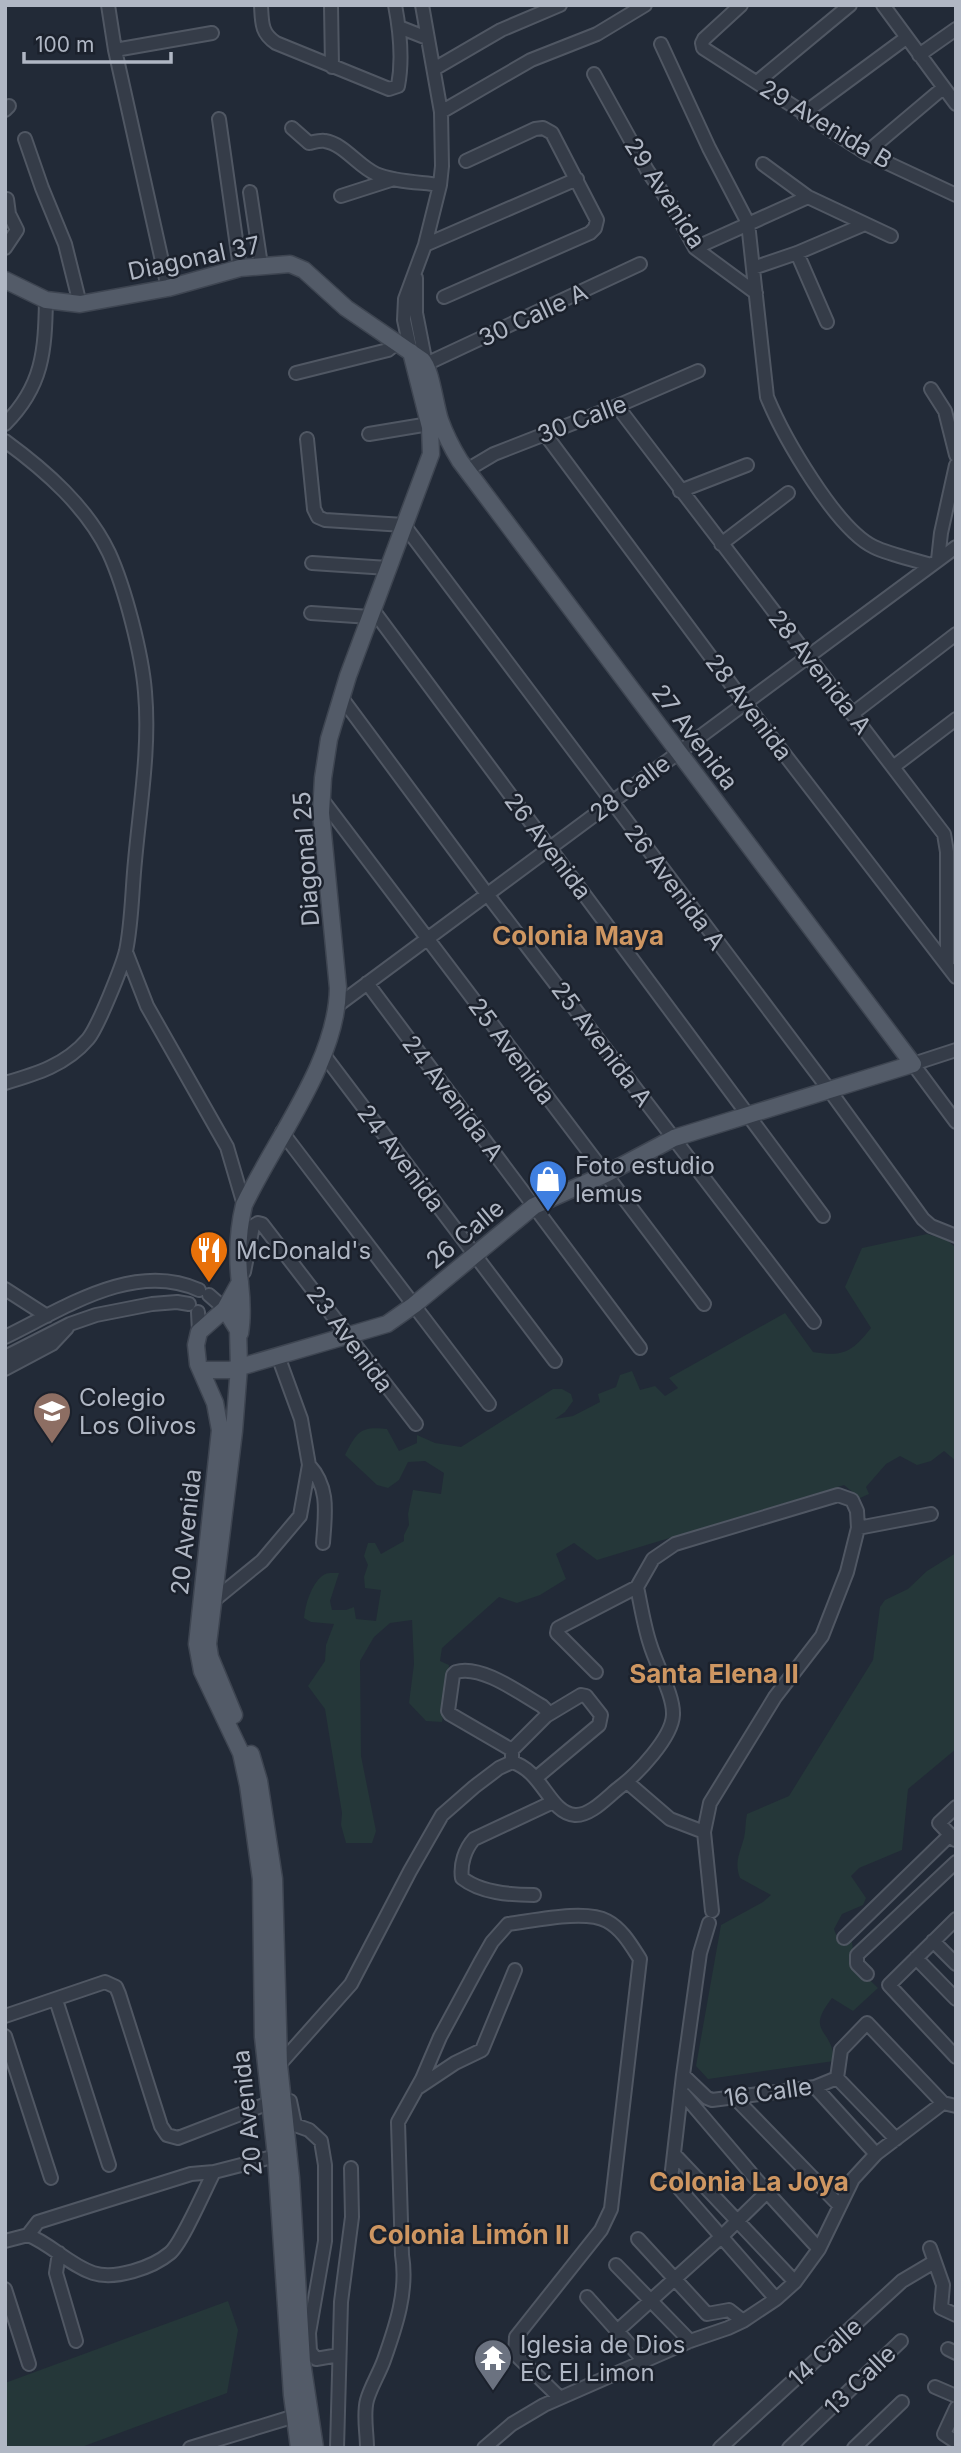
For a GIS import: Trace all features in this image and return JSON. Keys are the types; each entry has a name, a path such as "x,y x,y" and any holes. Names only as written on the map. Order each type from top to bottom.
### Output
{"main road":[{"name":"Diagonal 37","path":"5,279 46,300 80,303 168,288 240,268 290,264 301,268 346,308 426,364"},
{"name":"Diagonal 25","path":"239,1335 243,1317 240,1224 244,1205 324,1055 338,1005 321,798 329,739 341,697 428,465 432,446 429,424 404,348"},
{"name":"27 Avenida","path":"426,364 433,396 449,442 467,470 913,1064"},
{"path":"432,446 449,442"},
{"name":"26 Calle","path":"201,1370 220,1371 239,1367 387,1324 534,1206 606,1174 674,1138 913,1064"},
{"name":"Diagonal 25","path":"225,1309 240,1282"},
{"path":"200,1332 225,1309"},
{"name":"20 Avenida","path":"225,1309 236,1324 239,1335 239,1367 234,1431 208,1644 210,1657 250,1749 259,1781 274,1879 279,2065 276,2156 299,2448"},
{"name":"20 Avenida","path":"200,1332 195,1351 215,1403 220,1430 197,1657 241,1754 248,1785 261,1879 262,2037 291,2178 302,2362 315,2448"}],"street":[{"path":"108,5 115,50 168,288"},
{"path":"261,5 262,27 266,37 389,89 398,86 400,75 399,27 395,5"},
{"path":"331,5 332,67"},
{"path":"434,69 501,30 560,5"},
{"path":"440,112 531,60 597,34 645,5"},
{"name":"29 Avenida B","path":"741,5 702,43 704,48 866,153 956,195"},
{"path":"757,82 850,5"},
{"path":"883,5 956,104"},
{"name":"Diagonal 25","path":"404,348 404,310 408,288 425,246 440,185 440,112 427,38 426,7"},
{"path":"399,27 427,38"},
{"path":"919,55 956,29"},
{"path":"115,50 212,33"},
{"path":"803,114 906,38"},
{"path":"661,44 709,148 748,223 767,397 776,421 836,516 872,546 934,563 956,466"},
{"name":"29 Avenida","path":"594,74 647,170 675,211 695,248 756,293"},
{"path":"866,153 943,88"},
{"path":"219,119 240,268"},
{"path":"292,128 309,143 325,140 377,174 440,185"},
{"path":"444,297 593,230 597,224 597,216 552,133 543,128 466,161"},
{"path":"25,139 65,244 80,303"},
{"path":"763,164 808,197 891,236"},
{"path":"341,196 394,179"},
{"path":"425,246 577,179"},
{"path":"250,192 261,265"},
{"path":"695,248 808,197"},
{"path":"5,248 17,230 9,214 6,199"},
{"path":"753,268 865,225"},
{"path":"797,253 827,322"},
{"name":"30 Calle A","path":"426,364 640,264"},
{"name":"Diagonal 25","path":"417,267 416,313 426,364"},
{"path":"5,424 30,393 39,375 46,300"},
{"path":"296,373 404,348"},
{"name":"30 Calle","path":"467,470 494,454 617,406 698,370"},
{"path":"931,388 944,411 956,455"},
{"name":"28 Avenida A","path":"617,406 944,834 947,852 947,965"},
{"path":"369,434 429,424"},
{"name":"28 Avenida","path":"545,434 745,703 956,977"},
{"path":"307,439 314,509 318,517 325,520 404,526"},
{"path":"5,441 64,492 101,538 122,587 143,673 146,715 145,754 125,952 95,1028 86,1041 47,1070 5,1083"},
{"path":"680,491 747,465"},
{"path":"721,544 788,493"},
{"name":"26 Avenida A","path":"404,526 830,1091 923,1219 931,1226 956,1236"},
{"name":"28 Calle","path":"338,1005 956,547"},
{"path":"312,563 388,568"},
{"path":"310,613 371,613"},
{"name":"26 Avenida","path":"371,613 550,848 823,1216"},
{"path":"852,715 956,634"},
{"name":"25 Avenida A","path":"341,697 487,894 814,1322"},
{"path":"893,767 956,719"},
{"name":"25 Avenida","path":"321,798 704,1304"},
{"path":"125,952 147,1006 227,1147 244,1205"},
{"name":"24 Avenida A","path":"367,983 640,1348"},
{"name":"26 Calle","path":"913,1064 956,1050"},
{"name":"24 Avenida","path":"324,1055 555,1361"},
{"name":"27 Avenida","path":"913,1064 956,1122"},
{"path":"282,1132 489,1404"},
{"name":"23 Avenida","path":"240,1282 253,1226 258,1223 264,1225 416,1424"},
{"path":"5,1337 47,1316 138,1280 178,1282 204,1293 225,1309"},
{"path":"152,1304 153,1281"},
{"path":"118,1286 123,1309"},
{"path":"5,1289 47,1316"},
{"path":"21,1299 26,1312 22,1329"},
{"path":"5,1357 70,1324 96,1315 152,1304 177,1302 194,1308 200,1332"},
{"path":"5,1369 52,1344 70,1324"},
{"path":"213,1601 262,1561 300,1516 309,1465 301,1419 278,1356"},
{"path":"309,1465 319,1476 327,1504 323,1543"},
{"path":"596,1672 556,1630 637,1587 653,1559 675,1544 838,1496 852,1500 858,1511 858,1528 847,1572 822,1636 775,1697 710,1803 704,1832 710,1917 701,1954 671,2176 673,2182 720,2238 776,2299"},
{"path":"858,1528 930,1514"},
{"path":"546,1716 547,1712 542,1706 492,1677 466,1670 453,1675 448,1711 450,1714 512,1756 537,1777 552,1802 564,1812 585,1814 627,1782 663,1742 671,1725 672,1703 649,1643 637,1587"},
{"path":"279,2065 351,1984 442,1815 512,1756 546,1716 581,1695 591,1701 602,1718 599,1725 537,1777"},
{"path":"627,1782 670,1819 704,1832"},
{"path":"534,1895 505,1893 471,1885 462,1878 461,1867 468,1845 474,1839 552,1802"},
{"path":"844,1938 953,1838 939,1823 956,1807"},
{"path":"867,1974 857,1964 857,1955 956,1863"},
{"path":"367,2448 367,2399 383,2362 403,2296 405,2273 402,2255 398,2122 440,2037 492,1942 508,1924 582,1916 606,1920 620,1931 640,1959 611,2209 601,2230 516,2337 515,2354 560,2398"},
{"path":"956,1919 890,1983 890,1987 956,2057"},
{"path":"933,1941 956,1964"},
{"path":"916,1958 956,1999"},
{"path":"416,2089 455,2063 482,2050 515,1970"},
{"path":"5,2016 106,1982 116,1987 161,2126 167,2135 178,2138 276,2102"},
{"path":"56,2000 109,2165"},
{"name":"16 Calle","path":"683,2075 710,2100 815,2087 837,2078 841,2050 868,2024 949,2105"},
{"path":"5,2036 51,2178"},
{"path":"837,2078 896,2139"},
{"path":"815,2087 876,2154"},
{"path":"681,2091 766,2192 819,2249"},
{"path":"734,2097 840,2206"},
{"name":"20 Avenida","path":"276,2102 290,2101 295,2125 309,2130 321,2141 325,2165 325,2241 309,2333 310,2351 316,2359 338,2355"},
{"path":"484,2448 512,2424 560,2398 690,2341 743,2321 776,2299 794,2282 819,2249 853,2179 876,2154 949,2105"},
{"path":"674,2154 794,2282"},
{"path":"5,2241 28,2235 38,2222 191,2174 214,2172 276,2156"},
{"path":"337,2448 338,2355 341,2302 351,2239 351,2168"},
{"path":"28,2235 93,2273 116,2276 144,2267 171,2253 214,2172"},
{"path":"617,2331 720,2238 766,2192"},
{"path":"638,2239 707,2314 729,2310 743,2321"},
{"path":"930,2248 943,2285 941,2308 956,2315"},
{"path":"59,2253 56,2273 76,2341"},
{"name":"14 Calle","path":"720,2448 902,2281 934,2262"},
{"path":"616,2265 690,2341"},
{"path":"5,2289 29,2364"},
{"path":"587,2297 644,2361"},
{"name":"13 Calle","path":"789,2448 901,2341"},
{"path":"935,2387 956,2396"},
{"path":"854,2448 902,2403"},
{"path":"955,2445 944,2434 956,2408"},
{"path":"190,2448 295,2416"}],"shaded area":[{"path":"927,1234 947,1240 956,1248 956,1461 944,1451 931,1461 917,1465 900,1456 886,1464 866,1487 869,1494 860,1498 844,1485 597,1560 574,1543 556,1554 566,1579 540,1595 517,1603 499,1597 442,1648 440,1661 449,1665 448,1692 442,1722 426,1721 409,1703 414,1664 412,1620 390,1623 374,1637 360,1661 361,1756 376,1831 372,1843 346,1843 341,1825 342,1813 325,1709 308,1686 325,1661 326,1645 334,1624 311,1622 304,1618 307,1601 322,1576 339,1573 330,1601 332,1610 354,1607 356,1619 376,1621 381,1590 365,1588 364,1577 368,1565 364,1556 368,1543 375,1543 381,1554 404,1541 409,1525 408,1514 413,1490 441,1494 444,1473 425,1461 408,1462 399,1480 388,1488 377,1485 345,1455 356,1436 365,1430 387,1429 399,1451 417,1443 417,1435 435,1443 461,1447 553,1389 562,1389 571,1394 573,1401 565,1412 555,1419 573,1416 600,1402 598,1394 616,1387 620,1375 632,1371 640,1390 655,1386 665,1396 678,1388 669,1378 785,1313 813,1352 832,1354 846,1351 858,1343 871,1328 845,1287 862,1248"},
{"path":"956,1553 956,1749 908,1789 902,1850 859,1868 851,1876 866,1898 863,1905 842,1914 834,1929 839,1943 852,1942 853,1950 849,1960 878,1988 853,2011 832,1998 824,2010 820,2025 829,2042 834,2061 708,2079 696,2066 721,1925 771,1895 740,1878 738,1872 738,1858 745,1835 747,1814 789,1796 873,1660 880,1607 885,1600 908,1589 927,1571"},
{"path":"228,2301 238,2330 227,2393 79,2448 5,2448 5,2383"}],"place":[{"name":"Foto estudio lemus","path":"548,1213"},
{"name":"McDonald's","path":"209,1284"},
{"name":"Colegio Los Olivos","path":"52,1445"},
{"name":"Iglesia de Dios EC El Limon","path":"493,2392"}],"district":[{"name":"Colonia Maya","path":"578,935"},
{"name":"Santa Elena II","path":"714,1673"},
{"name":"Colonia La Joya","path":"749,2181"},
{"name":"Colonia Limón II","path":"469,2234"}]}
